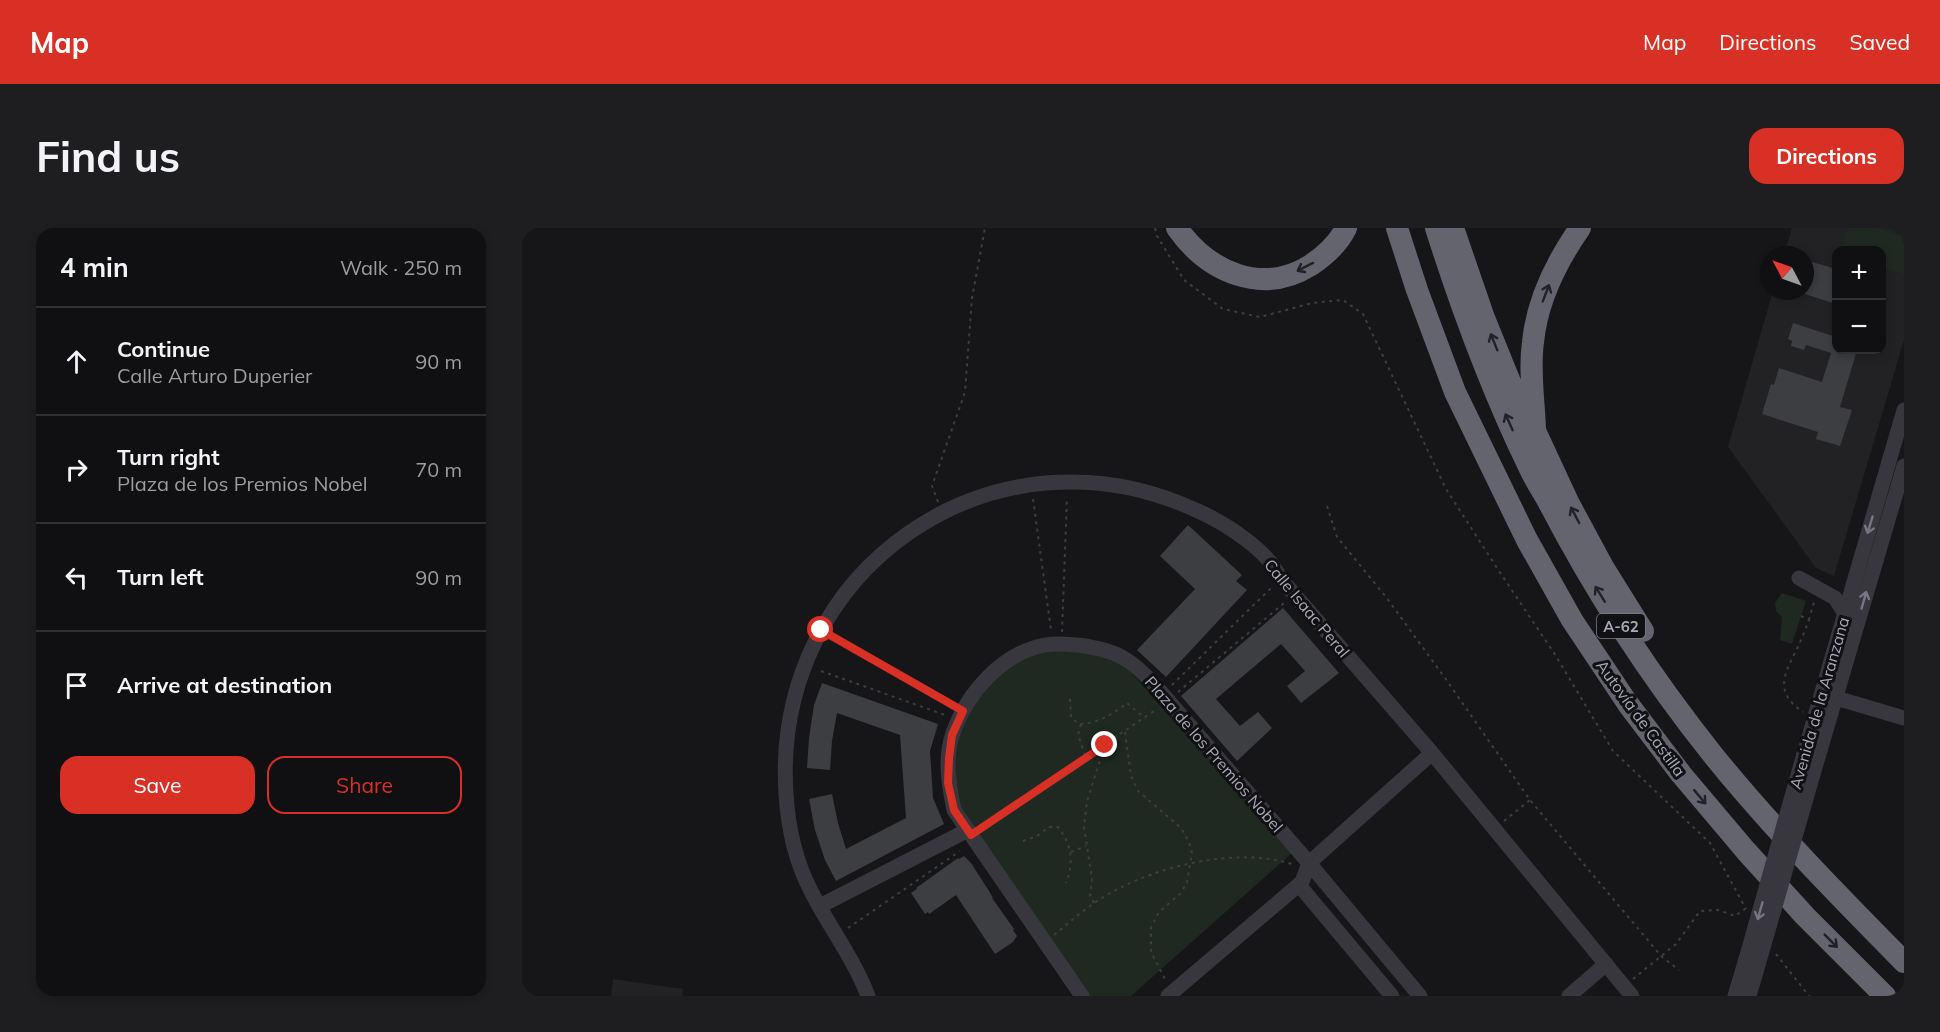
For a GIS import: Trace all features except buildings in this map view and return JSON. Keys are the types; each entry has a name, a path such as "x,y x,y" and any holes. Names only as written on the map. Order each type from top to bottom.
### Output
{"highway":[{"path":"1177,228 1191,247 1221,269 1234,275 1266,279 1288,276 1322,258 1334,246 1346,228"},
{"path":"1380,228 1417,334 1465,441 1527,540"},
{"name":"Autovía de Castilla","path":"1397,228 1417,290 1455,392 1527,540 1572,620 1628,704 1681,774 1805,916 1879,990"},
{"name":"A-62","path":"1436,228 1489,377 1530,470 1599,594 1657,680 1713,754 1793,847 1904,962"},
{"path":"1453,228 1484,318 1523,414 1536,433 1568,502 1630,612 1674,678 1736,761 1904,954"},
{"path":"1536,433 1532,370 1533,341 1539,312 1554,273 1580,228"}],"street":[{"name":"Avenida de la Aranzana","path":"1811,755 1814,720 1828,696 1844,612 1904,410"},
{"name":"Avenida de la Aranzana","path":"1735,996 1752,962 1828,696 1903,471"},
{"name":"Calle Isaac Peral","path":"868,996 849,955 811,892 792,836 786,795 785,759 791,712 804,665 830,614 855,581 881,554 912,529 942,512 1002,490 1030,484 1068,482 1123,486 1176,500 1223,524 1249,543 1276,568 1280,578 1432,753 1628,991"},
{"path":"1844,612 1835,598 1801,575 1838,589 1852,585"},
{"name":"Plaza de los Premios Nobel","path":"1082,996 954,810 948,783 952,735 961,715 978,690 1007,660 1024,651 1057,644 1088,646 1110,651 1126,659 1167,697 1420,996"},
{"path":"1828,696 1904,718"},
{"path":"1170,994 1301,883 1309,863 1432,753"},
{"path":"820,906 971,835"},
{"path":"1301,883 1392,996"},
{"name":"Avenida de la Aranzana","path":"1749,996 1752,962"},
{"path":"1569,996 1606,964"}],"path":[{"path":"942,512 932,486 965,392 972,298 986,228"},
{"path":"1155,228 1157,236 1184,280 1223,309 1260,317 1312,303 1343,300 1364,314 1446,489 1554,653 1613,751 1710,843 1746,908 1735,916 1718,910 1700,911 1676,944 1661,956 1628,991"},
{"path":"1057,644 1068,482"},
{"path":"1030,484 1057,644"},
{"path":"1327,506 1337,537 1386,597 1530,800 1661,956 1679,970"},
{"path":"837,936 971,835 1145,718 1280,578"},
{"path":"1814,720 1790,703 1784,691 1784,679 1788,664 1796,651 1816,597 1821,590"},
{"path":"1167,697 1295,594"},
{"path":"1801,616 1809,620"},
{"path":"821,630 961,715"},
{"path":"804,665 961,715"},
{"path":"1070,699 1071,717 1074,722 1081,724 1114,713 1127,704 1145,718"},
{"path":"1081,724 1078,735 1086,758"},
{"path":"1125,732 1131,776 1142,795 1180,828 1189,842 1192,853 1191,864 1181,893 1160,912 1151,927 1151,952 1170,994"},
{"path":"1094,904 1090,895 1092,879 1084,827 1087,801 1105,745"},
{"path":"1494,830 1530,800"},
{"path":"1023,841 1053,826 1058,827 1071,852 1071,871 1066,883"},
{"path":"1071,852 1086,846"},
{"path":"1045,944 1080,913 1132,883 1166,870 1191,864 1236,858 1291,863 1301,883"},
{"path":"1775,953 1809,996"}],"shaded area":[{"path":"1792,228 1904,228 1904,340 1834,576 1816,568 1728,447 1770,300 1814,300 1814,246 1787,246"},
{"path":"1848,228 1876,228 1904,236 1904,274 1886,268 1886,246 1842,246"},
{"path":"1782,593 1806,601 1792,644 1780,640 1782,617 1776,611 1775,603"},
{"path":"1071,650 1110,657 1129,670 1292,853 1131,996 1083,996 960,809 954,787 956,737 967,714 1000,671 1036,652"},
{"path":"613,979 683,989 682,996 611,996"}],"route":[{"path":"821,630 963,711 952,735 948,783 954,810 971,835 1105,745"}]}
